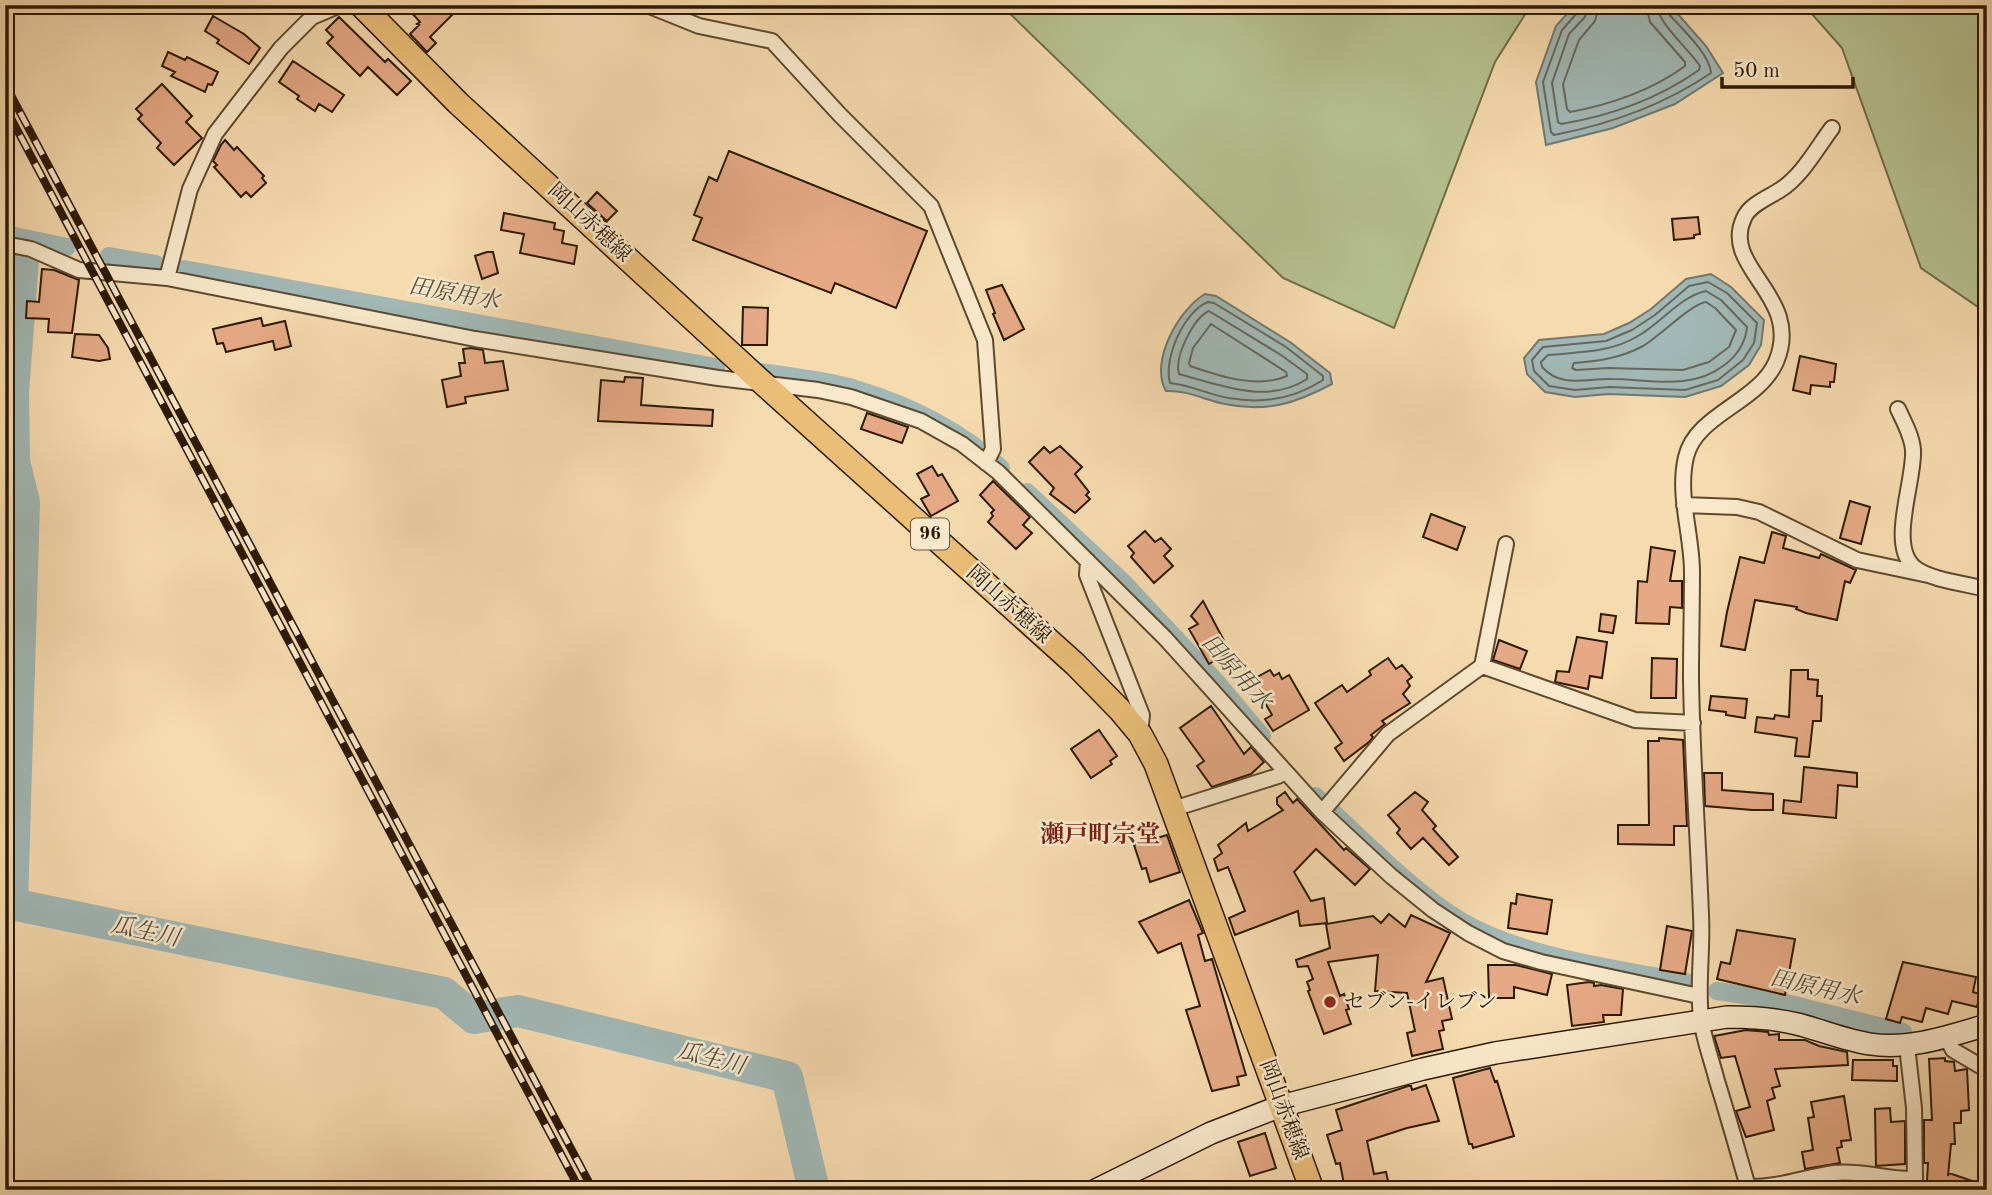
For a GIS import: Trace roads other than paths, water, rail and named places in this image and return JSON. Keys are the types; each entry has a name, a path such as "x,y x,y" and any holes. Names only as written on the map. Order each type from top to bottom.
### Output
{"main road":[{"name":"岡山赤穂線","path":"361,5 458,103 765,385 1075,664 1121,710 1140,734 1156,764 1312,1190"}],"street":[{"path":"167,278 190,189 215,134 281,48 312,18 340,5"},
{"path":"647,5 699,26 772,41 840,115 931,206 985,340 989,457 998,472 1165,638 1285,771 1326,808 1391,876 1433,910 1468,933 1503,951 1541,962 1699,996"},
{"path":"1832,128 1784,188 1745,215 1740,230 1741,251 1771,295 1781,321 1782,337 1776,362 1760,386 1709,423 1694,440 1686,455 1683,489 1692,568 1693,723 1702,921 1699,996 1701,1020 1744,1189 1766,1188 1834,1173 1868,1172 1894,1180 1915,1179 1914,1108 1906,1046"},
{"path":"5,244 32,249 79,270 167,278 475,339 851,397 921,421 989,457"},
{"path":"1898,409 1913,448 1902,529 1904,549 1912,566 1928,575"},
{"path":"1684,505 1737,507 1759,512 1857,560 1987,589"},
{"path":"1326,808 1388,734 1482,666 1506,544"},
{"path":"1088,561 1087,575 1142,715 1140,734"},
{"path":"1482,666 1636,720 1693,723"},
{"path":"1173,809 1278,776 1285,771"},
{"path":"1096,1190 1211,1133 1281,1106 1495,1053 1701,1020 1758,1017 1796,1024 1872,1045 1906,1046 1987,1025"},
{"path":"1946,1037 1953,1050 1987,1070"}],"water":[{"path":"1575,5 1670,5 1706,46 1723,73 1675,104 1613,128 1546,145 1536,82 1556,26"},
{"path":"1711,274 1731,287 1764,320 1761,345 1749,365 1721,386 1685,397 1609,394 1575,397 1545,392 1527,374 1524,358 1539,340 1604,334 1651,309 1686,279"},
{"path":"1205,294 1216,296 1290,342 1330,373 1332,384 1293,401 1268,407 1240,407 1166,391 1161,366 1169,337 1186,311"}],"waterway":[{"name":"田原用水","path":"5,234 67,247"},
{"name":"田原用水","path":"109,256 156,264"},
{"name":"瓜生川","path":"23,260 13,392 14,462 24,502 12,904 444,993 474,1018 518,1011 787,1077 814,1190"},
{"name":"田原用水","path":"184,269 716,367"},
{"name":"田原用水","path":"761,372 821,381 876,395 933,420 968,442 1001,468"},
{"name":"田原用水","path":"1027,492 1123,582 1219,685 1262,736"},
{"name":"田原用水","path":"1315,796 1423,894 1461,921 1512,944 1541,953 1687,982"},
{"name":"田原用水","path":"1717,991 1766,998 1903,1032"}],"railway":[{"path":"5,84 593,1190"},
{"path":"5,107 580,1190"}],"place":[{"name":"セブン-イレブン","path":"1330,1002"}],"district":[{"name":"瀬戸町宗堂","path":"1100,836"}]}
